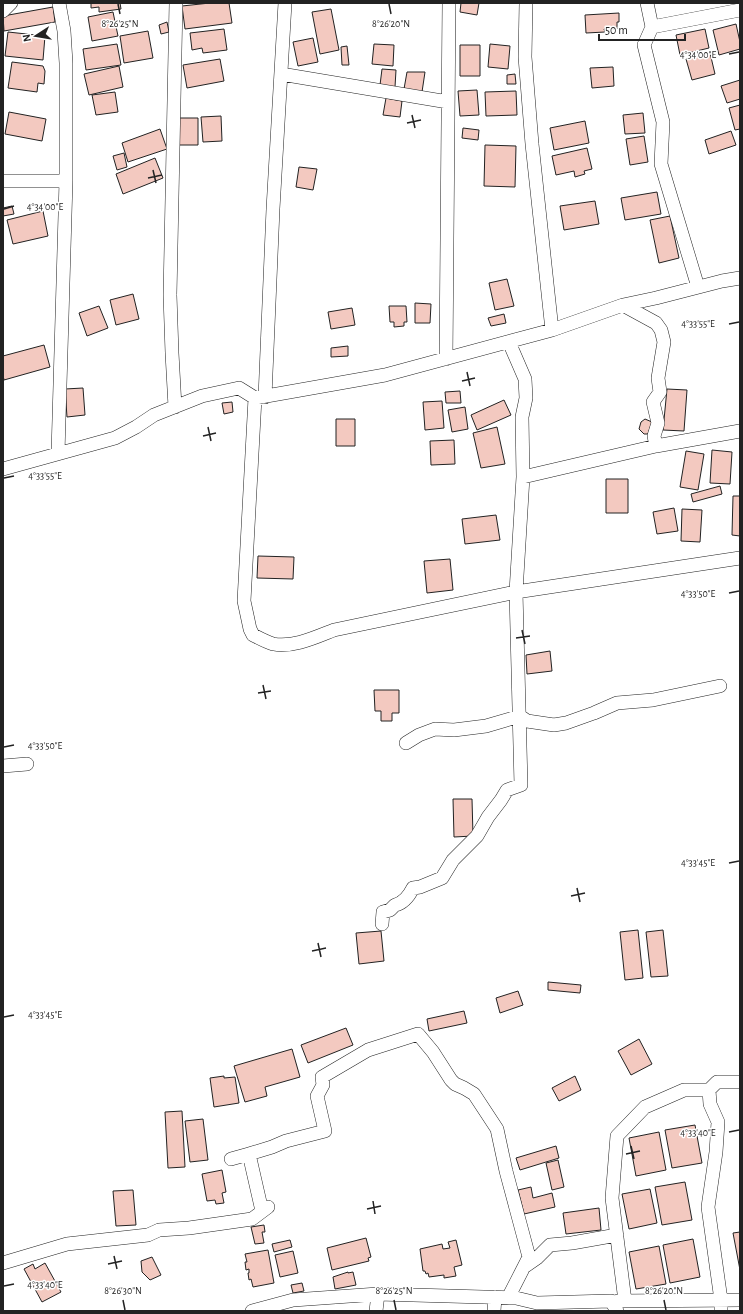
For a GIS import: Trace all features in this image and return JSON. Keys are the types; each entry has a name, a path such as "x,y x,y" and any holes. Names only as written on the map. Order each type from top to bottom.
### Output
{"street":[{"path":"3,11 11,3"},
{"path":"58,453 66,181 66,63 64,31 59,3"},
{"path":"175,407 170,295 176,3"},
{"path":"285,3 260,397 244,601 250,630 253,635 274,644 288,644 309,640 334,630 516,592 740,558"},
{"path":"446,359 449,3"},
{"path":"526,3 524,57 552,330"},
{"path":"647,3 652,27 644,45 663,122 661,164 698,288"},
{"path":"652,27 740,10"},
{"path":"281,74 448,102"},
{"path":"3,181 66,181"},
{"path":"3,469 115,438 136,428 154,415 202,396 239,388 260,397 385,375 552,330 623,305 740,278"},
{"path":"623,305 656,323 661,330 664,342 658,378 660,392 653,402 658,423 654,436 656,446"},
{"path":"382,924 384,912 390,910 395,905 401,904 410,895 413,888 420,887 442,878 453,860 477,836 488,817 502,800 507,790 521,785 516,592 523,477 522,417 526,398 525,378 509,342"},
{"path":"523,477 656,446 740,431"},
{"path":"520,716 527,721 554,725 588,716 617,703 653,700 720,686"},
{"path":"406,743 419,735 435,729 454,730 486,726 520,716"},
{"path":"3,766 28,764"},
{"path":"231,1159 272,1147 286,1141 325,1131 317,1096 323,1086 322,1077 368,1050 418,1034 433,1052 451,1080 455,1084 474,1094 497,1129 506,1171 529,1257 508,1298"},
{"path":"618,1304 617,1235 612,1198 617,1136 645,1107 684,1090 709,1090 717,1082 740,1082"},
{"path":"709,1090 710,1104 718,1122 716,1152 708,1207 721,1306"},
{"path":"3,1263 67,1244 148,1235 159,1230 189,1228 252,1219 265,1209 249,1154"},
{"path":"524,1267 537,1258 550,1245 572,1243 617,1235"},
{"path":"252,1311 293,1300 378,1294 516,1298 538,1303 721,1306 740,1300"},
{"path":"376,1311 378,1294"},
{"path":"494,1311 495,1297"}],"building":[{"path":"91,3 120,3 121,9 99,12 99,7 91,8"},
{"path":"210,3 229,3 232,23 185,29 182,6"},
{"path":"461,3 479,3 477,15 460,12"},
{"path":"53,7 55,22 4,31 3,16"},
{"path":"331,9 339,50 320,54 312,12"},
{"path":"113,12 118,36 92,41 88,17"},
{"path":"619,13 617,29 604,29 605,32 586,33 585,15"},
{"path":"167,22 169,32 161,34 159,25"},
{"path":"736,24 740,49 719,55 713,30"},
{"path":"224,29 227,50 203,53 202,48 192,50 190,33"},
{"path":"705,29 709,48 680,55 676,35"},
{"path":"148,31 153,58 124,63 120,36"},
{"path":"8,32 45,36 43,60 5,56"},
{"path":"313,38 318,62 298,66 293,42"},
{"path":"117,44 121,65 86,70 83,49"},
{"path":"374,44 394,45 393,66 372,64"},
{"path":"490,44 510,46 508,69 488,67"},
{"path":"460,45 480,45 480,76 460,76"},
{"path":"347,46 349,65 342,65 341,47"},
{"path":"710,53 715,74 692,80 686,59"},
{"path":"220,59 224,81 187,88 183,65"},
{"path":"12,62 43,66 45,71 44,84 38,83 37,92 8,88"},
{"path":"119,66 123,87 89,95 84,74"},
{"path":"613,67 614,86 592,88 590,68"},
{"path":"382,69 396,70 395,87 380,85"},
{"path":"407,72 425,72 422,92 404,89"},
{"path":"515,74 516,84 507,84 507,75"},
{"path":"740,80 740,99 727,103 721,86"},
{"path":"477,90 479,115 460,116 458,91"},
{"path":"516,91 517,115 486,116 485,92"},
{"path":"115,92 118,112 96,115 92,95"},
{"path":"386,98 402,101 400,117 383,115"},
{"path":"740,105 740,129 735,130 729,108"},
{"path":"9,112 46,119 42,141 5,134"},
{"path":"643,113 645,133 625,134 623,115"},
{"path":"221,116 222,141 203,142 201,117"},
{"path":"177,118 198,118 198,145 177,145"},
{"path":"585,121 589,143 554,150 550,128"},
{"path":"463,128 479,130 478,140 462,138"},
{"path":"160,129 167,149 128,162 122,143"},
{"path":"731,131 736,145 709,154 705,140"},
{"path":"644,136 648,162 630,165 626,139"},
{"path":"485,145 516,146 515,187 484,186"},
{"path":"587,148 592,169 584,171 585,174 575,177 574,171 556,175 552,156"},
{"path":"124,153 127,167 117,170 113,156"},
{"path":"155,158 163,178 123,194 116,174"},
{"path":"299,167 317,169 313,190 296,187"},
{"path":"657,192 661,214 625,220 621,198"},
{"path":"595,201 599,224 564,230 560,206"},
{"path":"12,206 14,214 3,216 3,208"},
{"path":"43,211 48,236 13,244 7,220"},
{"path":"670,216 679,258 659,263 650,220"},
{"path":"507,279 514,306 495,310 489,283"},
{"path":"133,294 139,319 116,325 110,300"},
{"path":"415,303 431,304 430,323 415,323"},
{"path":"99,306 108,328 87,336 79,313"},
{"path":"389,306 406,306 407,322 404,322 404,326 394,327 394,322 390,322"},
{"path":"352,308 355,325 331,329 328,312"},
{"path":"504,314 506,323 491,326 488,318"},
{"path":"44,345 50,367 4,380 3,356"},
{"path":"348,346 348,356 331,357 331,348"},
{"path":"83,388 85,415 67,417 65,389"},
{"path":"667,389 687,390 684,431 663,430"},
{"path":"460,391 461,403 446,403 445,392"},
{"path":"504,400 511,415 477,430 471,415"},
{"path":"442,401 444,428 425,430 423,402"},
{"path":"232,402 233,412 224,414 222,403"},
{"path":"465,407 468,429 452,432 448,410"},
{"path":"336,419 355,419 355,446 336,446"},
{"path":"645,419 652,422 648,434 644,434 639,429 641,422"},
{"path":"497,427 505,464 481,468 473,433"},
{"path":"454,440 455,464 431,465 430,441"},
{"path":"712,450 732,452 730,484 710,483"},
{"path":"686,451 704,454 698,490 680,487"},
{"path":"606,479 628,479 628,513 606,513"},
{"path":"720,486 722,494 693,502 691,494"},
{"path":"733,496 740,496 740,536 732,535"},
{"path":"674,508 678,531 657,534 653,512"},
{"path":"682,509 702,510 700,542 681,541"},
{"path":"496,515 500,540 465,544 462,519"},
{"path":"258,556 294,557 293,579 257,578"},
{"path":"450,559 453,590 427,593 424,561"},
{"path":"550,651 552,671 527,674 526,655"},
{"path":"374,690 399,690 399,713 392,713 392,721 381,721 381,711 375,711"},
{"path":"453,799 472,799 473,836 454,837"},
{"path":"638,930 643,978 625,980 620,932"},
{"path":"663,930 668,976 651,977 646,932"},
{"path":"381,931 384,961 359,964 356,933"},
{"path":"548,982 581,985 580,993 548,990"},
{"path":"518,991 523,1005 500,1013 496,998"},
{"path":"464,1011 467,1023 429,1031 427,1019"},
{"path":"346,1028 353,1045 308,1063 301,1045"},
{"path":"639,1039 652,1064 631,1075 618,1051"},
{"path":"292,1049 300,1077 265,1087 267,1096 245,1102 234,1066"},
{"path":"224,1076 224,1078 235,1077 239,1103 214,1107 210,1078"},
{"path":"575,1076 581,1090 559,1101 552,1088"},
{"path":"182,1111 185,1167 168,1168 165,1112"},
{"path":"203,1119 208,1160 190,1162 185,1121"},
{"path":"695,1125 702,1163 672,1168 665,1130"},
{"path":"659,1132 666,1170 636,1176 629,1138"},
{"path":"556,1146 559,1158 520,1170 516,1158"},
{"path":"558,1160 564,1187 552,1190 546,1163"},
{"path":"222,1170 226,1192 222,1193 224,1203 216,1204 215,1200 207,1201 202,1174"},
{"path":"685,1182 692,1220 662,1225 655,1187"},
{"path":"531,1187 533,1198 552,1193 555,1207 524,1214 518,1190"},
{"path":"650,1189 657,1223 629,1229 622,1194"},
{"path":"133,1190 136,1225 116,1226 113,1191"},
{"path":"599,1208 601,1230 566,1234 563,1213"},
{"path":"264,1225 265,1232 262,1232 264,1243 255,1244 251,1227"},
{"path":"740,1232 740,1270 733,1233"},
{"path":"366,1238 371,1257 368,1258 369,1261 332,1270 327,1248"},
{"path":"693,1239 700,1277 670,1283 663,1245"},
{"path":"290,1240 292,1247 274,1252 272,1244"},
{"path":"456,1240 462,1265 454,1267 456,1276 444,1278 444,1275 429,1277 428,1273 426,1274 425,1271 423,1271 420,1249 442,1244 443,1249 450,1248 448,1242"},
{"path":"659,1246 666,1284 636,1289 629,1252"},
{"path":"268,1250 274,1283 253,1287 251,1279 249,1280 249,1269 246,1270 245,1262 247,1262 245,1254"},
{"path":"293,1251 298,1273 280,1277 275,1255"},
{"path":"152,1257 161,1275 150,1280 142,1272 141,1261"},
{"path":"45,1263 61,1292 42,1302 24,1269 33,1264 35,1269"},
{"path":"348,1272 353,1272 356,1285 335,1289 333,1277"},
{"path":"302,1283 304,1291 293,1293 291,1285"}]}
